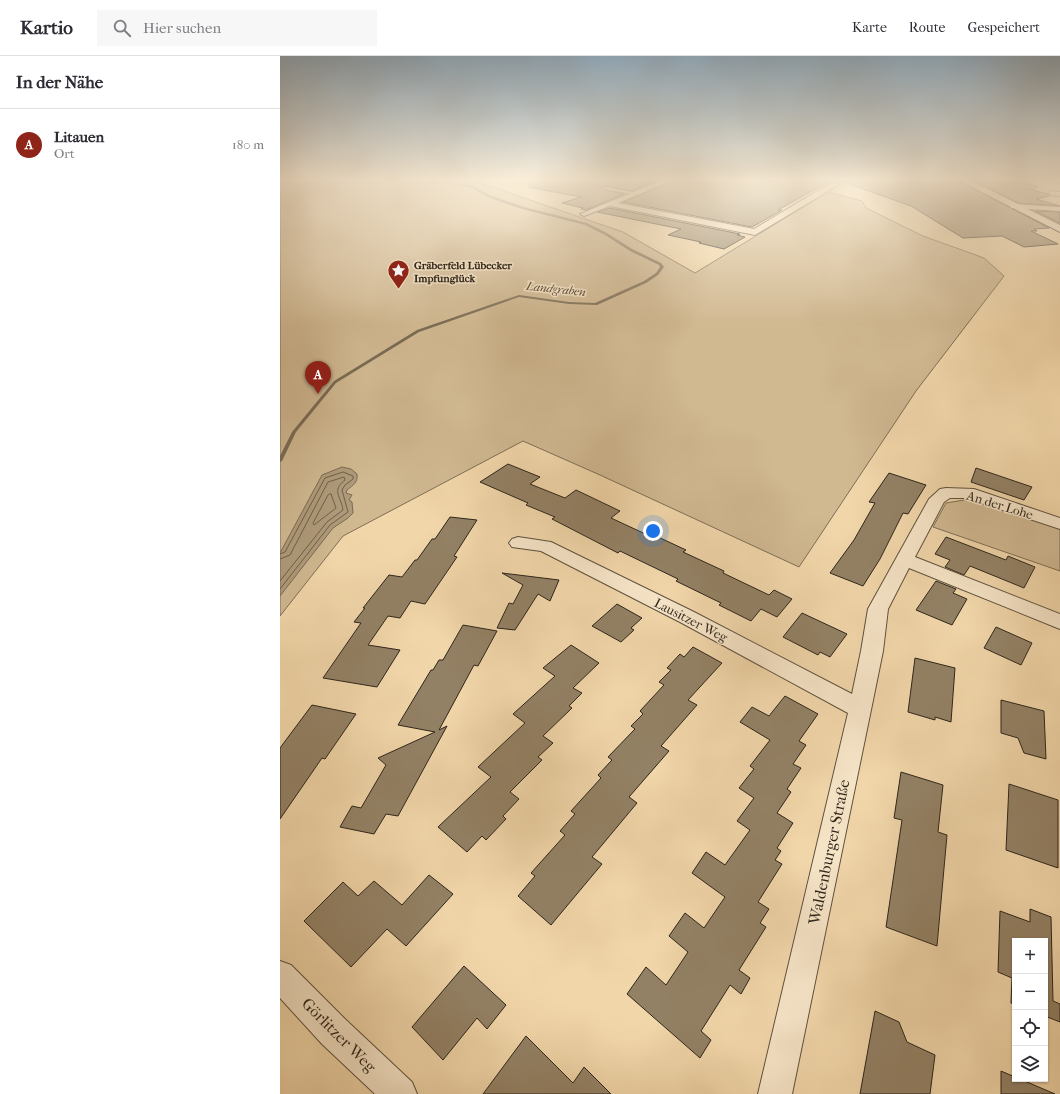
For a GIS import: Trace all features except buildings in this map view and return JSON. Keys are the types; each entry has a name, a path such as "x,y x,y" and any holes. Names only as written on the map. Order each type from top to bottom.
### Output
{"street":[{"path":"726,226 755,232 764,226"},
{"name":"An der Lohe","path":"878,609 937,498 946,493 968,493 1060,524"},
{"name":"Lausitzer Weg","path":"518,543 545,546 687,617 860,709"},
{"path":"904,559 1060,622"},
{"name":"Waldenburger Straße","path":"775,1094 860,709 872,651 878,609"},
{"name":"Görlitzer Weg","path":"280,976 334,1032 400,1094"}],"shaded area":[{"path":"280,226 607,226 623,232 695,273 771,226 904,226 923,236 984,258 1004,276 916,391 799,567 523,441 343,536 280,616"},
{"path":"970,499 1060,527 1060,571 933,527 946,503"}],"water":[{"path":"342,467 351,469 357,474 356,482 347,490 346,493 352,495 349,500 352,502 353,513 333,528 280,596 280,553 322,475"}],"waterway":[{"name":"Landgraben","path":"280,461 294,432 335,382 418,331 519,296 569,303 596,304 645,282 657,274 662,267 660,264 631,250 591,226"}],"place":[{"name":"Gräberfeld Lübecker Impfunglück","path":"399,290"},
{"name":"Litauen","path":"318,394"}]}
